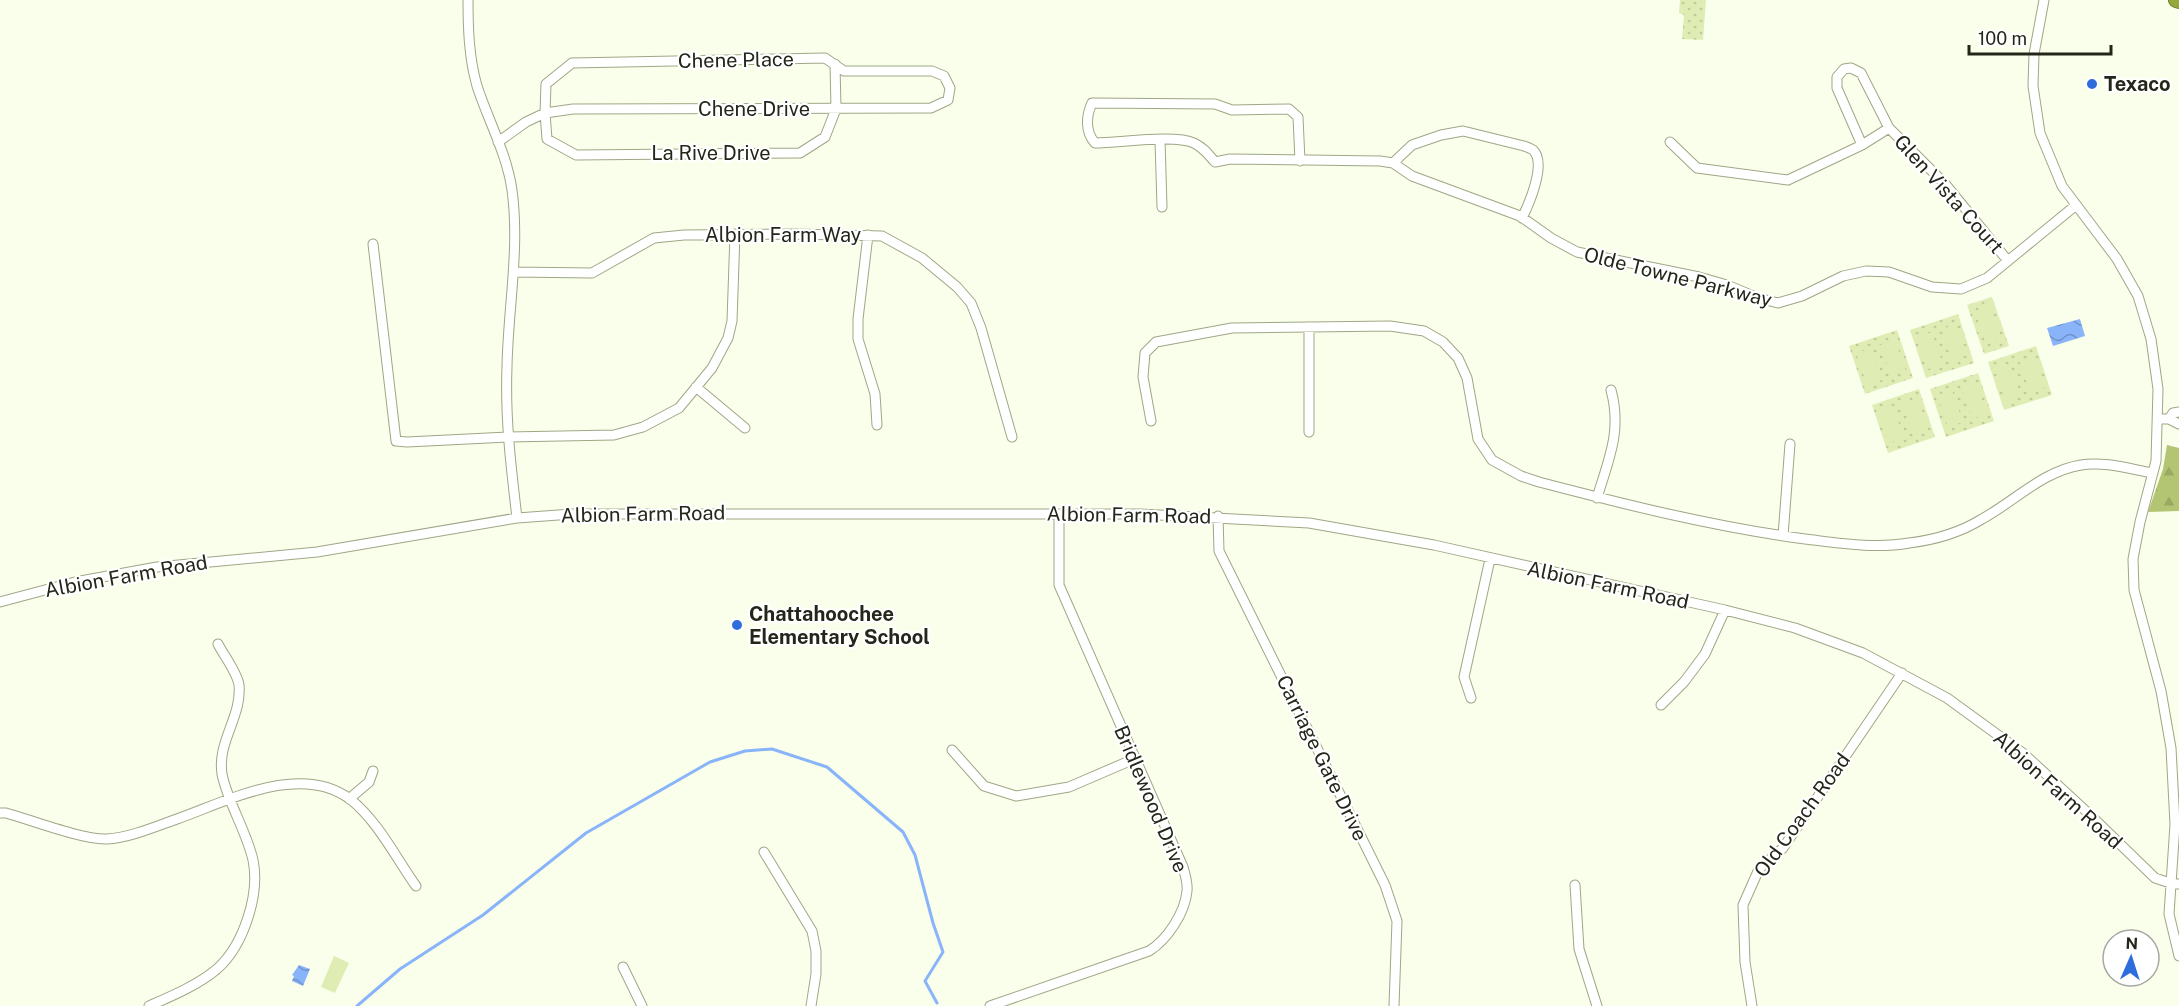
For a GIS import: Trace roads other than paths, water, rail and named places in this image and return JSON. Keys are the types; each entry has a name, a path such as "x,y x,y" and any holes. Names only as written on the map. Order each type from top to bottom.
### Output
{"street":[{"path":"468,0 469,47 477,86 512,188 515,234 507,367 507,437 517,518"},
{"path":"2044,0 2034,54 2033,86 2040,134 2062,186 2117,259 2138,296 2151,339 2164,419 2133,559 2134,590 2161,691 2171,748 2175,824 2174,884 2169,914 2179,956"},
{"name":"Chene Place","path":"545,113 546,84 572,63 825,58 844,71 932,71 944,76 950,88"},
{"name":"La Rive Drive","path":"545,113 547,139 576,154 800,153 825,137 836,109 835,64"},
{"name":"Glen Vista Court","path":"1862,145 1837,88 1837,77 1844,69 1851,68 1861,73 1889,128 1946,186 2008,261"},
{"name":"Chene Drive","path":"545,113 573,109 931,108 948,100 950,88"},
{"path":"1299,161 1298,117 1289,109 1232,110 1215,104 1092,103 1087,119 1091,139 1095,143 1160,140 1192,142 1204,149 1215,162 1230,159 1299,161 1394,163 1412,145 1441,135 1463,131 1533,150 1538,159 1533,193 1522,218"},
{"path":"498,142 526,122 545,113"},
{"name":"Glen Vista Court","path":"1670,142 1697,168 1788,180 1862,145 1889,128"},
{"path":"1160,140 1162,207"},
{"name":"Olde Towne Parkway","path":"1394,163 1412,176 1522,218 1577,252 1699,277 1778,303 1802,296 1843,276 1866,271 1889,272 1932,286 1961,289 1987,278 2075,206"},
{"path":"373,244 396,441 407,442 614,435 643,428 679,408 712,368 728,338 732,321 735,234"},
{"name":"Albion Farm Way","path":"513,272 592,273 654,238 735,234 882,236 922,258 957,287 971,303 981,328 1012,436"},
{"path":"868,235 858,319 858,339 875,394 877,425"},
{"path":"1151,421 1143,377 1145,353 1156,342 1232,328 1390,326 1424,331 1443,342 1458,358 1467,378 1478,439 1492,460 1521,477 1691,520 1783,536 1870,545 1909,544 1951,534 1981,520 2054,472 2082,465 2107,465 2153,473"},
{"path":"1308,327 1309,432"},
{"path":"696,387 745,428"},
{"path":"1598,498 1615,438 1616,415 1611,390"},
{"path":"2164,419 2179,411"},
{"path":"2164,419 2179,424"},
{"path":"1783,536 1790,444"},
{"name":"Albion Farm Road","path":"0,602 75,582 158,567 317,552 517,518 588,513 1218,516 1309,523 1434,545 1725,610 1804,631 1863,653 1947,698 2024,754 2155,878 2174,884"},
{"name":"Bridlewood Drive","path":"990,1006 1149,951 1165,938 1184,903 1187,890 1183,867 1059,585 1059,514"},
{"name":"Carriage Gate Drive","path":"1218,516 1219,551 1385,885 1397,921 1394,1006"},
{"path":"1471,698 1464,677 1490,559"},
{"path":"1661,705 1684,682 1705,654 1725,610"},
{"path":"149,1006 183,991 218,968 239,941 250,911 255,885 253,860 222,773 222,750 235,718 239,683 218,645"},
{"name":"Old Coach Road","path":"1752,1006 1745,962 1743,906 1759,869 1783,848 1902,673"},
{"path":"952,750 984,786 1016,796 1069,787 1134,759"},
{"path":"349,798 369,782 373,771"},
{"path":"0,813 107,839 144,831 264,788 306,783 328,788 349,798 375,826 416,886"},
{"path":"764,852 812,932 816,951 816,974 811,1006"},
{"path":"1575,885 1579,949 1597,1006"},
{"path":"623,968 642,1006"}],"water":[{"path":"2080,319 2085,336 2053,346 2047,328"},
{"path":"299,965 310,969 303,986 292,981 294,976 292,975"}],"waterway":[{"path":"357,1006 400,969 483,915 586,833 710,762 745,751 772,749 827,767 903,832 915,855 943,952 925,981 937,1003"}],"place":[{"name":"Texaco","path":"2092,84"},
{"name":"Chattahoochee Elementary School","path":"737,625"}]}
